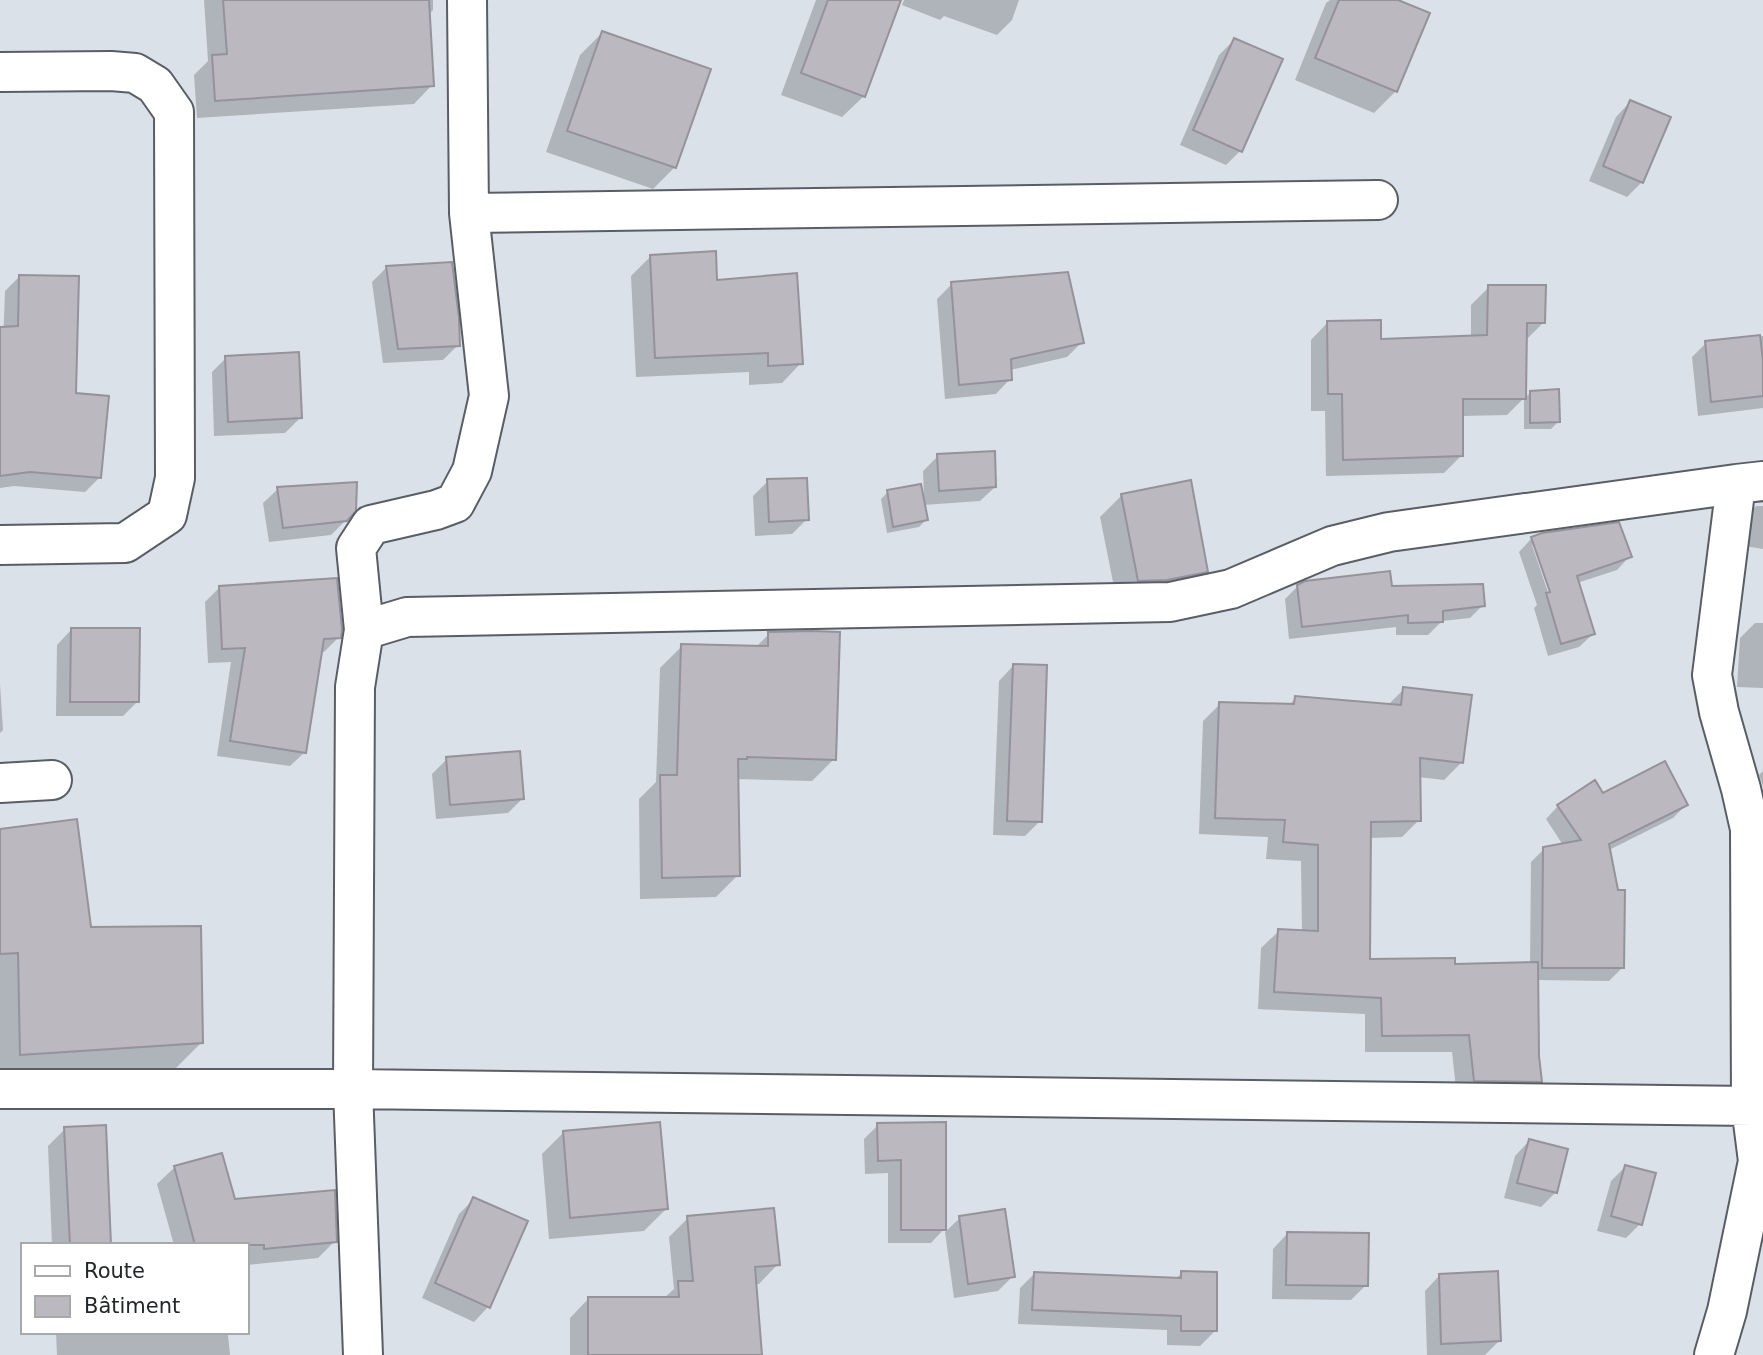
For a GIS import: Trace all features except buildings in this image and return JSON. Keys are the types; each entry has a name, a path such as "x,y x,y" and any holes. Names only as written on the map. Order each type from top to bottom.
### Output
{"street":[{"path":"363,1355 354,1090 355,687 364,630 356,548 371,525 455,503 472,471 489,396 469,213 467,0"},
{"path":"0,72 135,73 155,85 174,112 175,438 175,478 166,516 125,543 0,545"},
{"path":"469,213 1378,200"},
{"path":"364,630 407,617 1170,602 1231,589 1332,546 1389,532 1749,482 1712,675 1719,712 1741,789 1757,829 1751,1106 1760,1161 1727,1311 1714,1355"},
{"path":"0,783 52,780"},
{"path":"0,1089 354,1090 1751,1106"}]}
